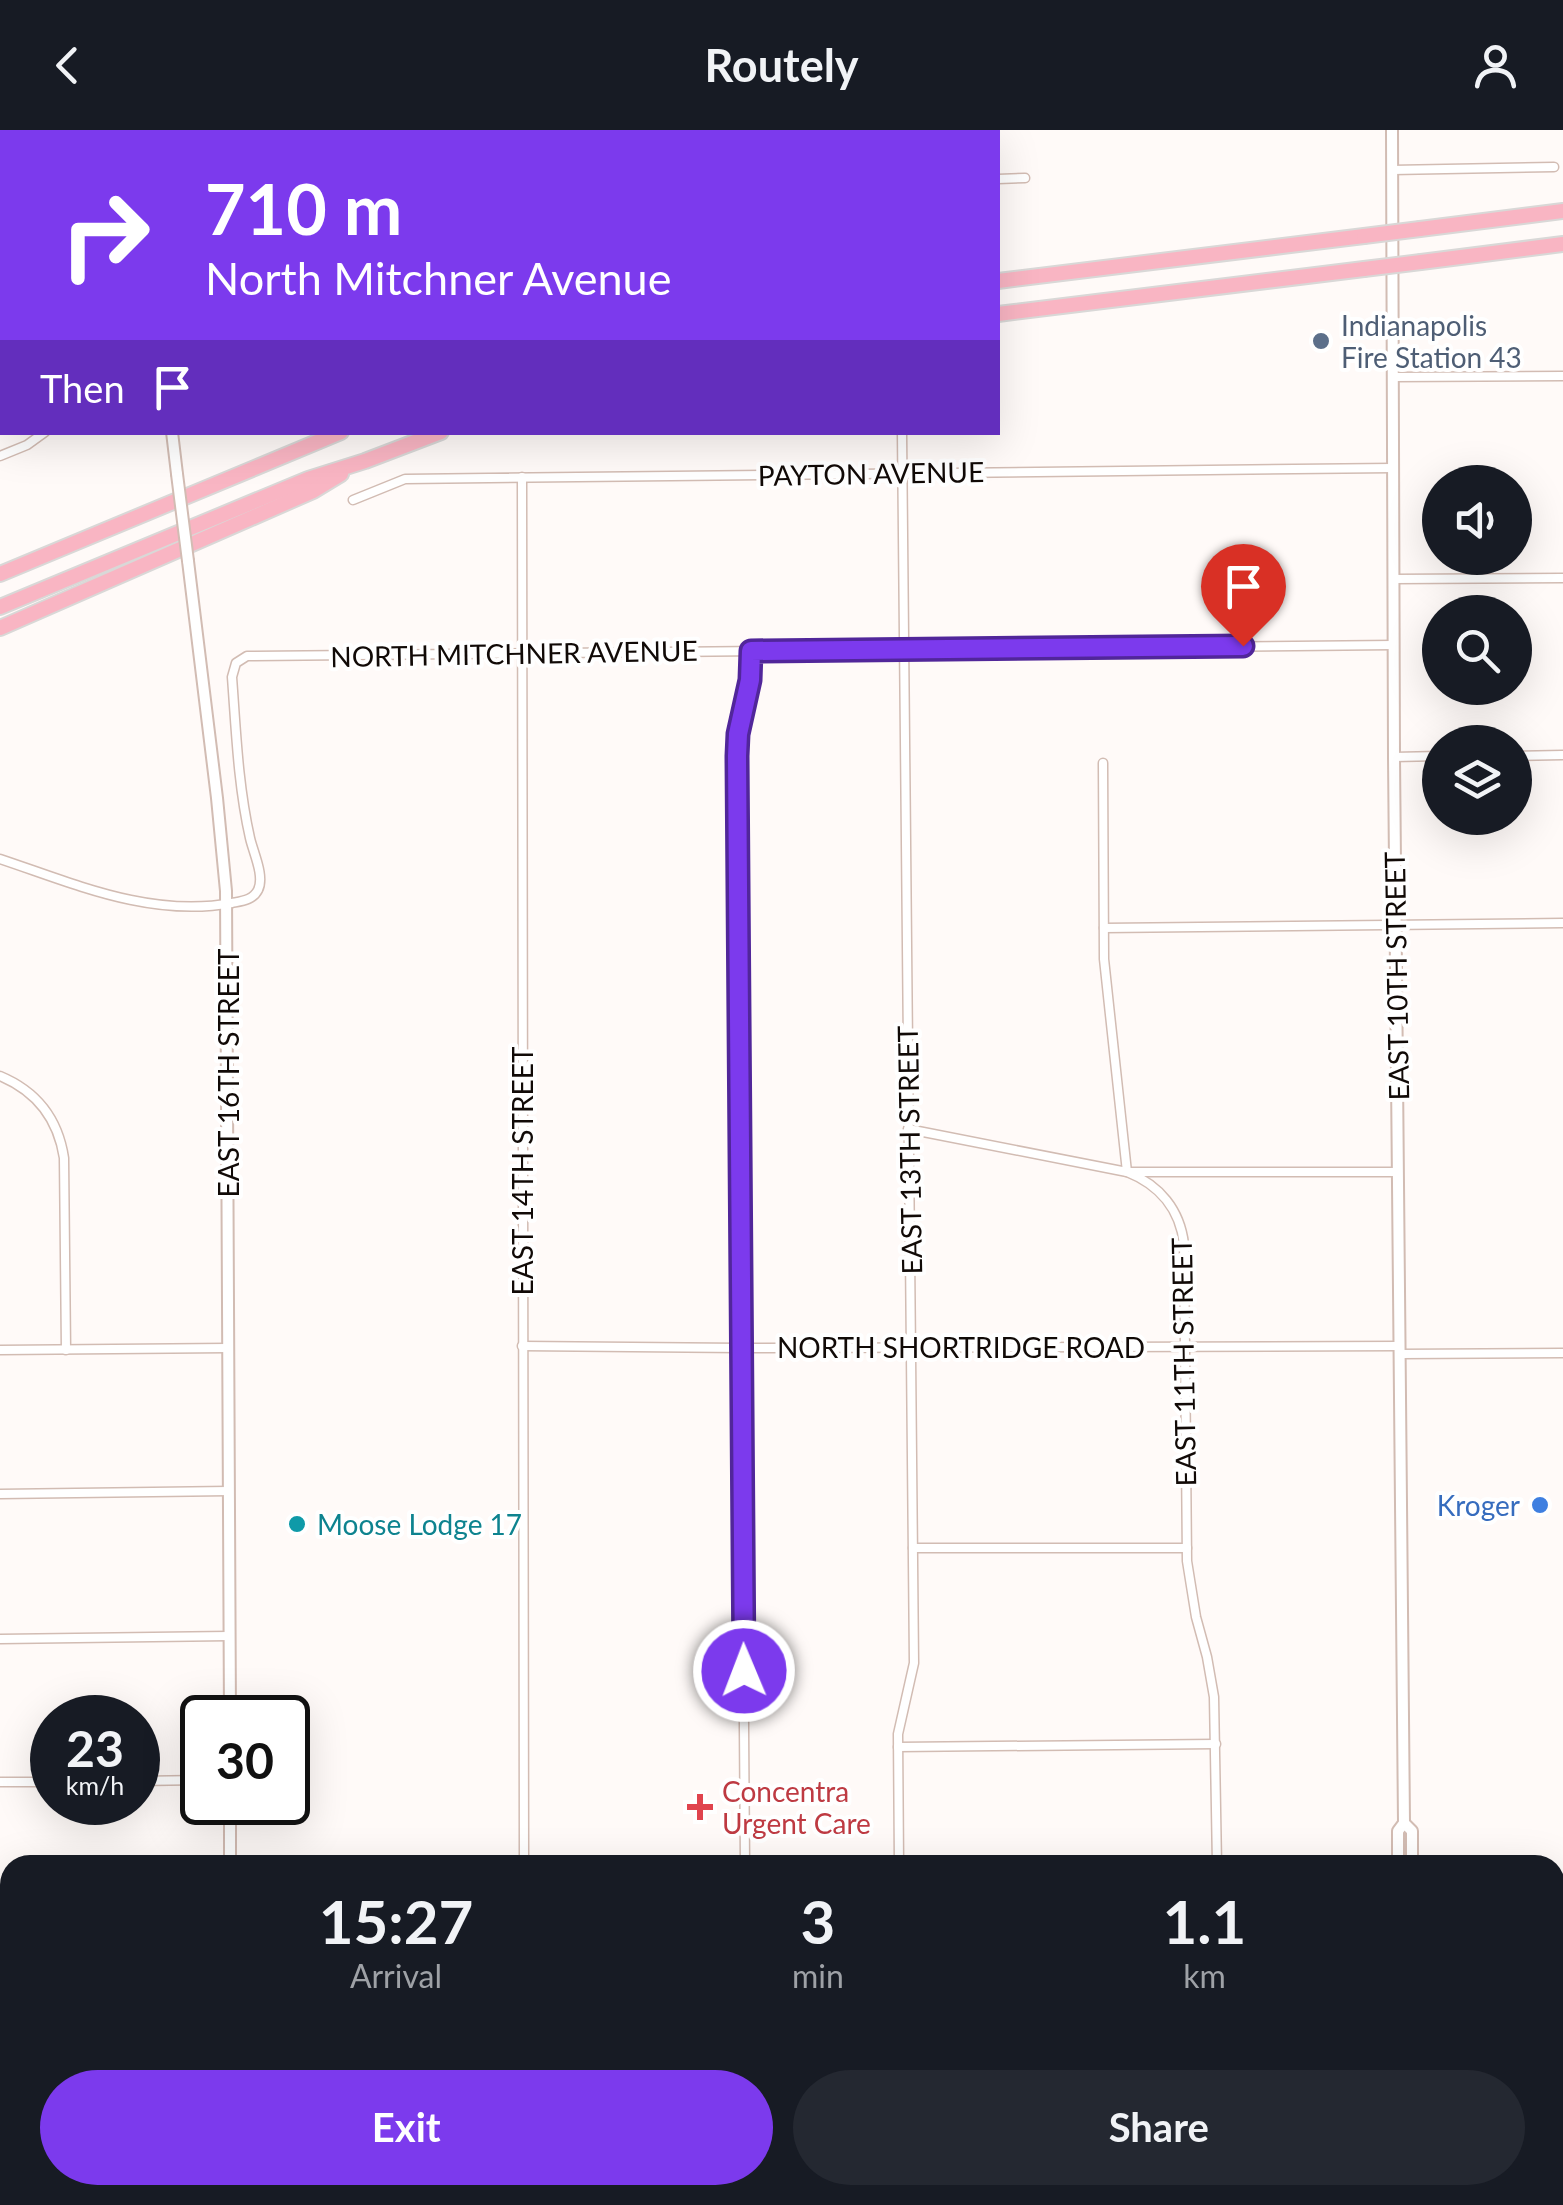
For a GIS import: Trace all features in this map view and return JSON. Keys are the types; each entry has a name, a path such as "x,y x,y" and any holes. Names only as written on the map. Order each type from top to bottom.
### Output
{"highway":[{"path":"1000,281 1563,212"},
{"path":"1000,314 1563,244"},
{"path":"0,574 334,435"},
{"path":"0,607 308,478 434,435"},
{"path":"0,628 313,490 365,461"}],"main road":[{"name":"EAST 10TH STREET","path":"1392,130 1404,1823 1398,1831 1398,1855"},
{"name":"EAST 16TH STREET","path":"172,435 217,798 226,904 230,1695"},
{"name":"EAST 10TH STREET","path":"1404,1823 1412,1830 1412,1855"},
{"path":"230,1825 230,1855"}],"street":[{"path":"1392,170 1554,167"},
{"path":"1000,179 1025,178"},
{"path":"1393,377 1563,376"},
{"path":"0,456 41,435"},
{"name":"EAST 13TH STREET","path":"899,1855 898,1734 914,1663 902,435"},
{"name":"PAYTON AVENUE","path":"352,500 405,479 1393,468"},
{"name":"EAST 14TH STREET","path":"522,478 524,1855"},
{"path":"1393,579 1563,578"},
{"name":"NORTH MITCHNER AVENUE","path":"226,904 252,897 260,879 241,789 232,677 236,663 250,656 1394,645"},
{"path":"745,1855 737,756 751,651"},
{"path":"1394,757 1422,756"},
{"path":"1532,756 1563,756"},
{"path":"1103,762 1104,958 1127,1172"},
{"path":"0,860 125,899 176,906 226,904"},
{"path":"1104,928 1563,924"},
{"path":"0,1076 22,1087 40,1103 56,1126 64,1158 66,1350"},
{"path":"908,1129 1127,1172 1398,1172"},
{"name":"EAST 11TH STREET","path":"1127,1172 1164,1196 1180,1225 1184,1244 1186,1561 1214,1697 1217,1855"},
{"name":"NORTH SHORTRIDGE ROAD","path":"522,1346 1184,1346 1563,1353"},
{"path":"0,1350 228,1348"},
{"path":"0,1494 230,1491"},
{"path":"913,1548 1187,1548"},
{"path":"0,1639 230,1636"},
{"path":"898,1747 1216,1744"},
{"path":"0,1782 30,1782"}],"place":[{"name":"Indianapolis Fire Station 43","path":"1321,341"},
{"name":"Kroger","path":"1540,1505"},
{"name":"Moose Lodge 17","path":"297,1524"},
{"name":"Concentra Urgent Care","path":"700,1807"}],"route":[{"path":"744,1671 737,756 740,723 748,698 751,651 1243,646"}]}
